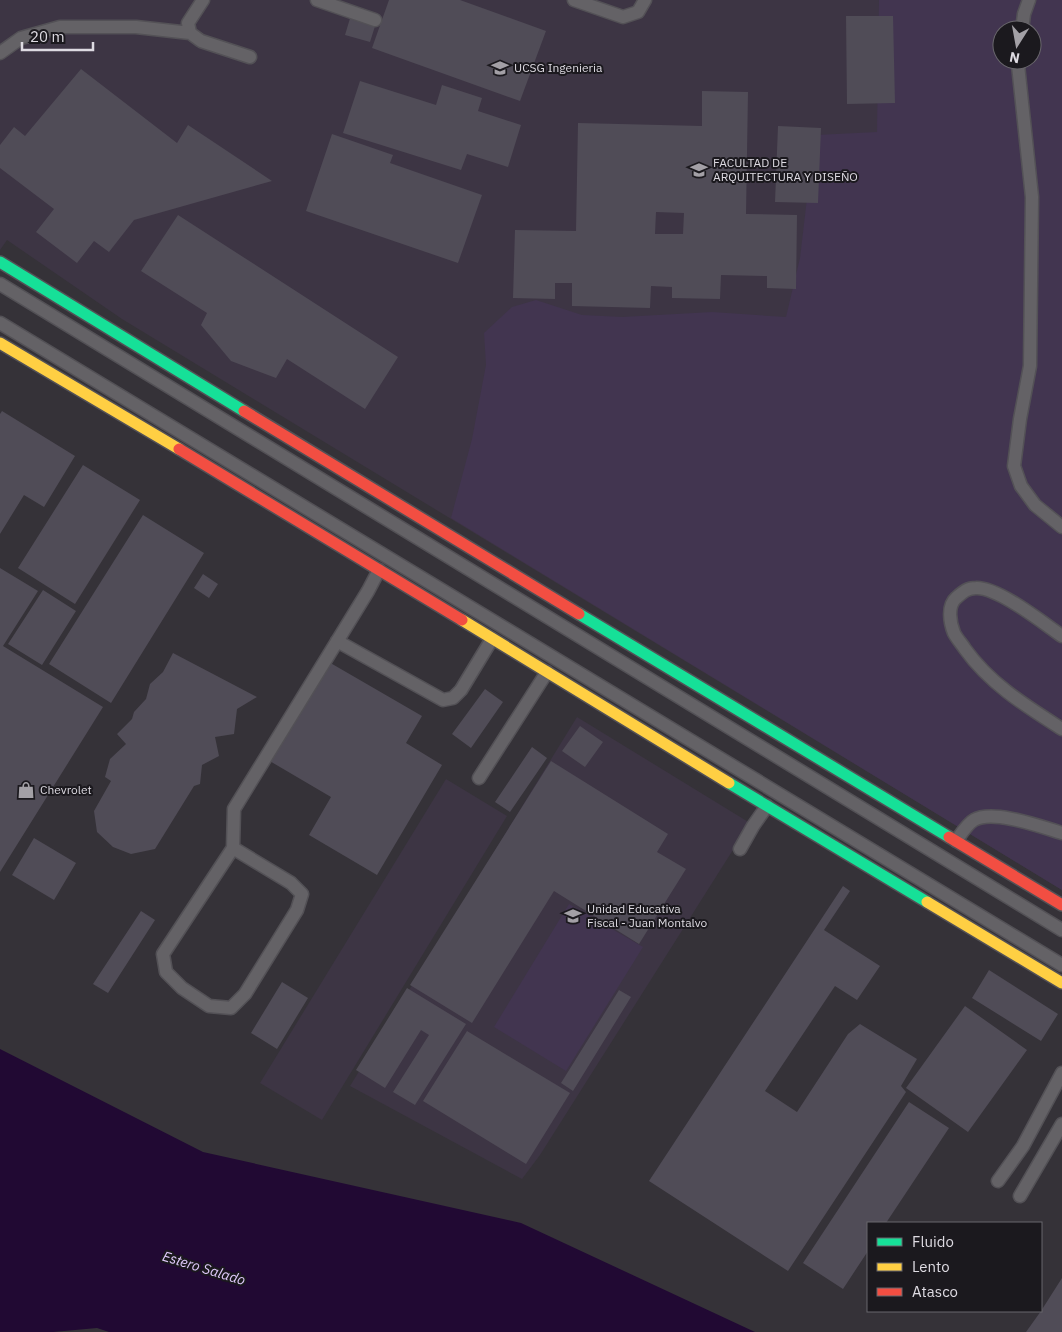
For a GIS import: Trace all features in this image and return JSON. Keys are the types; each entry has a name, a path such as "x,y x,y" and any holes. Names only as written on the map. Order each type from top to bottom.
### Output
{"main road":[{"path":"0,262 1062,905"},
{"path":"0,343 235,482 767,806 1060,981"}],"lane":[{"path":"190,34 188,23 203,0"},
{"path":"317,0 375,20"},
{"path":"574,0 623,17 638,12 645,0"},
{"path":"1023,20 1029,0"},
{"path":"0,53 20,38 60,27 136,27 190,34 201,41 250,57"},
{"path":"1018,70 1032,197 1030,366 1020,419 1014,466 1021,486 1035,505 1062,527"},
{"path":"0,284 1062,930"},
{"path":"0,323 1062,965"},
{"path":"233,848 291,883 302,894 297,910 245,994 231,1008 209,1006 182,988 166,972 164,954 233,848 234,809 368,592 379,570"},
{"path":"1062,636 995,592 978,588 965,590 953,600 949,616 954,634 973,659 992,681 1024,705 1062,729"},
{"path":"337,641 443,700 453,698 461,690 492,639"},
{"path":"479,778 547,672"},
{"path":"740,849 767,806"},
{"path":"956,841 973,820 990,816 1030,823 1062,833"},
{"path":"1060,981 1062,995"},
{"path":"998,1181 1024,1146 1062,1073"},
{"path":"1020,1196 1062,1124"},
{"path":"1024,1146 1042,1156"}],"shaded area":[{"path":"0,0 1062,0 1062,890 122,319 7,240 0,250"},
{"path":"879,0 1062,0 1062,890 451,518 472,439 486,365 484,333 512,307 536,300 582,315 622,317 712,312 786,317 800,258 816,135 877,132"},
{"name":"Unidad Educativa Fiscal - Juan Montalvo","path":"577,717 750,823 540,1155 522,1179 350,1086"},
{"path":"446,779 507,816 322,1120 260,1083"},
{"path":"569,904 643,947 566,1071 494,1027"}],"water":[{"name":"Estero Salado","path":"0,1049 203,1152 521,1223 755,1332 109,1332 97,1328 53,1332 0,1332"}],"building":[{"path":"389,0 460,0 546,31 520,101 372,48"},
{"path":"351,15 376,23 370,42 345,35"},
{"path":"846,16 893,16 895,103 847,104"},
{"path":"81,69 177,143 188,125 272,181 134,220 109,252 94,241 77,263 36,232 54,209 0,168 0,145 14,127 25,136"},
{"path":"360,81 436,105 442,85 482,98 478,111 521,125 508,167 467,154 461,170 343,133"},
{"path":"702,91 748,92 746,214 797,215 796,289 767,288 767,276 721,275 720,299 672,298 672,287 651,286 650,308 572,306 572,283 555,283 555,299 513,298 515,230 576,231 578,123 702,126","holes":["656,212 684,213 683,234 655,234"]},
{"path":"778,126 821,128 818,203 775,202"},
{"path":"332,134 393,155 390,163 482,195 458,263 306,211"},
{"path":"178,215 398,357 365,409 287,359 276,378 231,361 201,325 207,313 141,271"},
{"path":"2,411 75,456 44,507 24,495 0,534 0,414"},
{"path":"83,465 140,500 75,604 18,568"},
{"path":"143,515 204,553 111,703 49,664"},
{"name":"Chevrolet","path":"0,568 38,591 3,646 103,707 0,872"},
{"path":"203,574 218,584 209,598 194,588"},
{"path":"43,590 76,611 42,665 8,644"},
{"path":"173,653 257,697 237,709 234,734 215,737 219,756 202,765 200,784 194,786 155,849 131,854 113,847 97,832 94,811 111,781 105,777 110,759 126,744 117,734 132,719 134,712 146,699 150,684 163,672"},
{"path":"327,661 422,716 406,743 442,765 377,875 309,835 331,797 268,760"},
{"path":"485,689 503,702 471,748 452,734"},
{"path":"580,726 603,742 585,767 562,751"},
{"path":"532,747 547,758 510,812 495,802"},
{"path":"551,761 668,834 657,852 686,869 639,944 554,891 472,1023 410,985"},
{"path":"34,838 76,863 54,900 12,875"},
{"path":"843,886 850,891 824,930 880,966 857,1000 835,986 765,1091 797,1112 848,1034 860,1024 917,1059 901,1086 906,1092 788,1271 649,1181"},
{"path":"141,911 155,920 108,993 93,984"},
{"path":"989,970 1058,1014 1041,1041 972,998"},
{"path":"282,982 308,998 277,1049 251,1033"},
{"path":"407,988 466,1024 415,1105 393,1092 429,1035 421,1030 385,1088 356,1070"},
{"path":"619,990 631,997 573,1091 561,1083"},
{"path":"965,1006 1027,1050 968,1132 906,1088"},
{"path":"467,1031 570,1093 526,1164 423,1101"},
{"path":"909,1102 949,1128 887,1222 867,1222 867,1253 843,1289 803,1263"},
{"path":"1062,1278 1062,1332 1026,1332"}],"traffic: fast":[{"path":"0,262 244,411"},
{"path":"579,614 949,837"},
{"path":"729,783 927,902"}],"traffic: slow":[{"path":"0,343 179,449"},
{"path":"462,620 729,783"},
{"path":"927,902 1062,983"}],"traffic: jam":[{"path":"244,411 579,614"},
{"path":"179,449 462,620"},
{"path":"949,837 1062,905"}],"place":[{"name":"UCSG Ingenieria","path":"500,68"},
{"name":"FACULTAD DE ARQUITECTURA Y DISEÑO","path":"699,170"},
{"name":"Chevrolet","path":"26,790"},
{"name":"Unidad Educativa Fiscal - Juan Montalvo","path":"573,916"}]}
